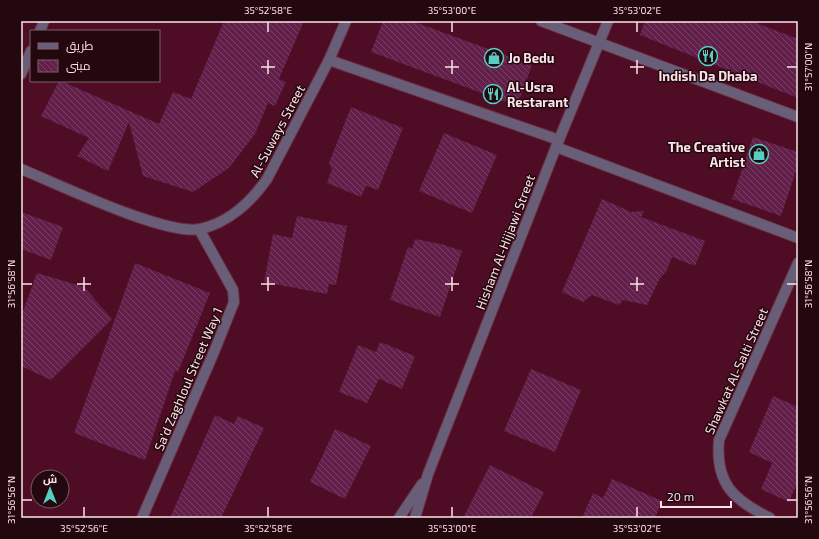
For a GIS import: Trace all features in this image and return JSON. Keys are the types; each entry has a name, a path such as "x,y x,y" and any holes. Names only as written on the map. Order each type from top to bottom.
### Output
{"street":[{"name":"Al-Suways Street","path":"21,169 140,218 185,229 199,229 222,221 242,208 258,192 275,164 329,60 346,21"},
{"path":"541,21 798,117"},
{"name":"Hisham Al-Hijjawi Street","path":"415,518 428,474 557,143 608,21"},
{"path":"21,74 30,53"},
{"path":"329,60 557,143 798,238"},
{"name":"Sa'd Zaghloul Street Way 1","path":"142,518 217,346 234,302 233,290 199,229"},
{"name":"Shawkat Al-Salti Street","path":"770,518 739,500 728,487 718,467 718,440 798,263"},
{"name":"Hisham Al-Hijjawi Street","path":"399,518 428,474"}],"building":[{"path":"224,21 304,21 279,79 286,82 275,106 268,103 255,134 229,168 193,192 143,176 129,122 108,171 77,156 89,138 41,116 58,82 63,82 159,124 173,92 191,99"},
{"path":"383,21 412,21 532,65 517,106 371,52"},
{"path":"645,21 751,21 798,39 798,98 640,35"},
{"path":"351,107 403,128 378,190 366,186 361,197 327,183 332,169 329,163"},
{"path":"444,133 497,155 472,213 419,191"},
{"path":"753,137 798,152 798,165 781,216 732,199"},
{"path":"602,199 631,212 644,211 641,217 705,241 695,266 672,257 666,272 660,278 647,305 623,300 619,305 592,295 583,302 562,292"},
{"path":"21,212 63,227 51,260 21,249"},
{"path":"297,216 347,226 336,285 329,284 327,294 264,282 273,234 292,238"},
{"path":"415,239 441,244 462,251 440,317 390,300 408,247 412,249"},
{"path":"135,263 210,293 178,372 175,371 145,460 74,433"},
{"path":"37,273 84,287 112,319 51,380 21,366 21,317"},
{"path":"380,342 415,356 402,389 379,379 367,403 339,392 358,345 376,352"},
{"path":"531,369 581,390 555,452 504,431"},
{"path":"773,396 798,407 798,481 789,502 761,489 772,463 749,452"},
{"path":"215,415 234,424 238,416 264,428 221,518 170,518"},
{"path":"335,429 371,446 345,499 310,482"},
{"path":"490,465 544,492 531,518 463,518"},
{"path":"612,479 662,501 655,518 582,518 593,493 603,498"}],"place":[{"name":"Indish Da Dhaba","path":"708,56"},
{"name":"Jo Bedu","path":"494,58"},
{"name":"Al-Usra Restarant","path":"493,94"},
{"name":"The Creative Artist","path":"759,154"}]}
